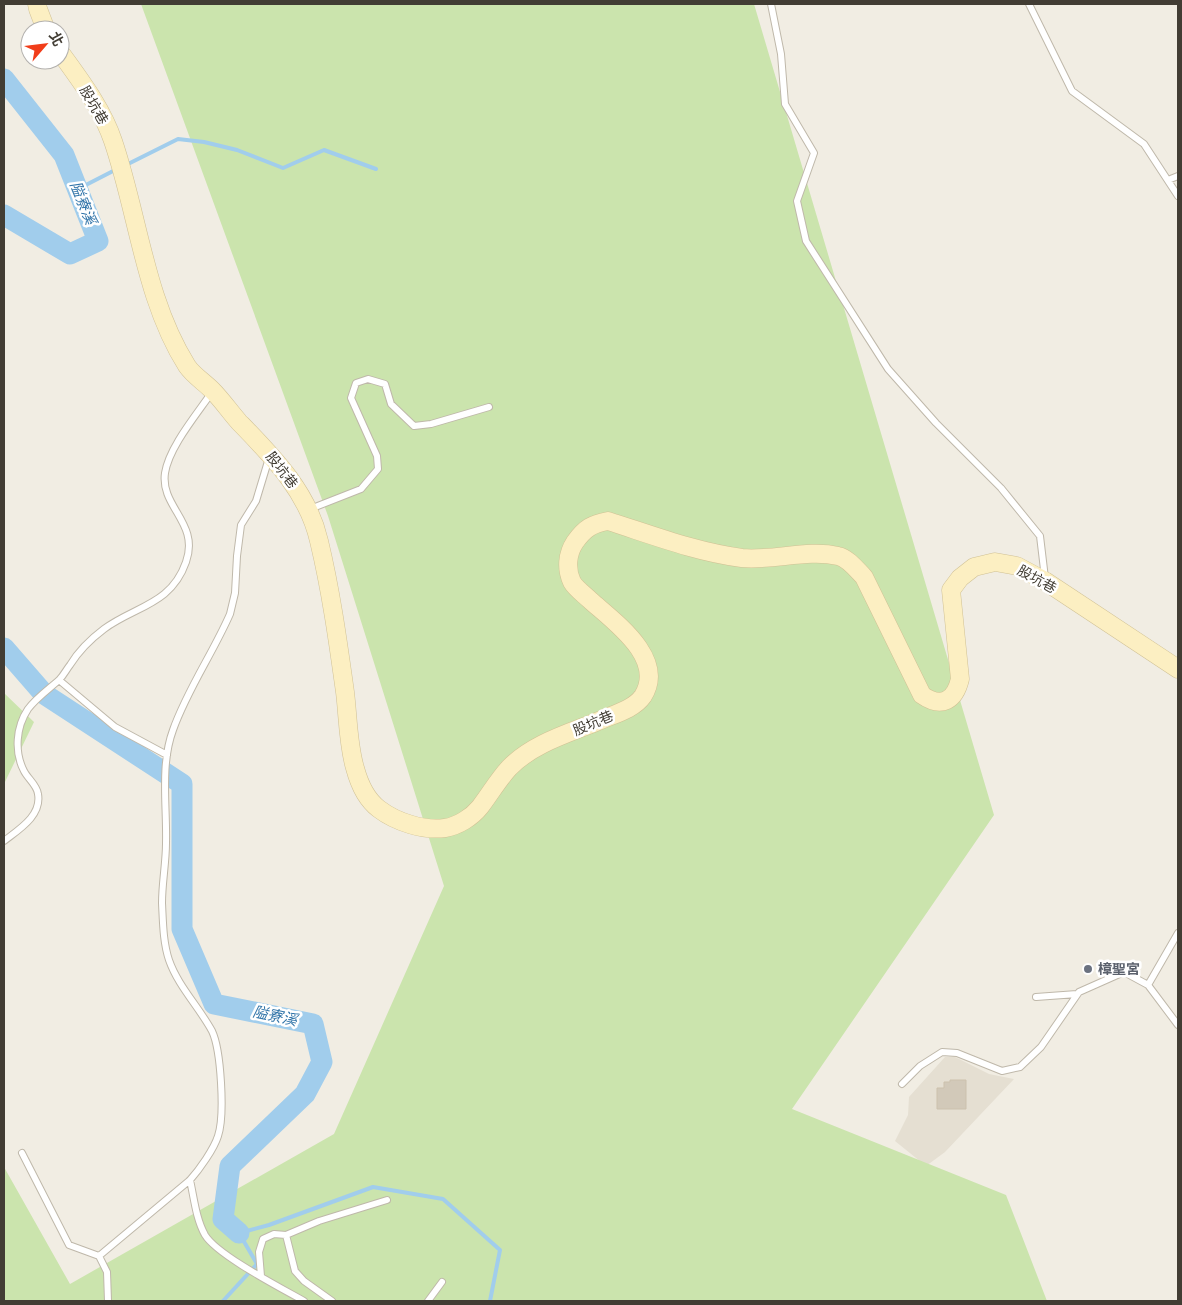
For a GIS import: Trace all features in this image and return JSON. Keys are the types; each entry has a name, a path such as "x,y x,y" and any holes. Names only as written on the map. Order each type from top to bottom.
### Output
{"street":[{"path":"38,4 42,20"},
{"name":"股坑巷","path":"70,66 97,105 113,139 162,311 178,349 190,370 213,391 271,454 309,509 319,538 336,624 356,773 362,788 377,808 396,819 422,827 446,828 466,819 479,808 510,767 532,749 621,712 636,703 644,694 649,670 642,651 624,631 573,584 567,567 570,548 580,534 594,523 608,521 694,548 743,558 824,554 840,556 853,565 864,577 922,695 929,700 940,703 948,700 957,689 960,678 952,590 960,578 974,567 995,562 1017,566 1045,581 1178,669"}],"lane":[{"path":"770,4 781,54 785,104 814,153 797,201 806,241 888,370 936,423 1001,488 1040,536 1045,581"},
{"path":"1029,4 1072,91 1144,144 1178,196"},
{"path":"1168,180 1178,176"},
{"path":"309,509 361,489 378,469 377,456 351,398 356,383 368,379 385,384 391,404 414,426 431,424 489,407"},
{"path":"4,841 23,827 32,816 38,803 38,793 24,771 18,750 20,726 28,709 64,676 70,664 84,647 104,629 162,597 178,579 187,561 190,539 166,492 165,474 171,453 213,391"},
{"path":"99,1256 196,1174 218,1138 221,1126 220,1060 212,1032 180,982 169,960 164,938 162,901 166,843 165,791 167,755 172,730 230,614 235,593 241,525 256,501 271,454"},
{"path":"59,680 115,727 167,755"},
{"path":"1148,985 1178,933"},
{"path":"902,1084 920,1066 942,1052 957,1053 1002,1071 1020,1067 1041,1047 1079,992 1100,981 1124,972 1148,985 1178,1025"},
{"path":"1036,997 1077,994"},
{"path":"22,1154 69,1244 99,1256 107,1272 108,1301"},
{"path":"190,1180 199,1221 206,1237 228,1257 304,1301"},
{"path":"261,1276 259,1252 263,1239 274,1234 286,1235 319,1221 387,1200"},
{"path":"286,1235 295,1271 332,1301"},
{"path":"428,1301 442,1282"}],"shaded area":[{"path":"945,1057 955,1057 989,1074 1014,1079 945,1152 926,1166 895,1141 908,1115 909,1097"}],"green space":[{"path":"141,4 754,4 994,815 792,1109 1006,1195 1047,1301 4,1301 4,1167 70,1284 334,1134 444,886 328,516"},
{"path":"4,693 34,722 4,784"}],"building":[{"path":"950,1080 966,1080 966,1109 937,1109 937,1088 944,1088 944,1082 950,1082"}],"waterway":[{"name":"隘寮溪","path":"4,79 64,155 98,241 70,254 4,215"},
{"path":"126,165 178,139 204,142 237,150 283,168 324,150 376,169"},
{"path":"78,189 117,169"},
{"name":"隘寮溪","path":"4,648 44,694 182,784 182,929 214,1004 313,1024 322,1062 305,1094 230,1166 223,1219 239,1233"},
{"name":"隘寮溪","path":"223,1301 257,1264 239,1233 269,1225 373,1187 443,1199 500,1250 490,1301"}],"place":[{"name":"樟聖宮","path":"1088,969"}]}
